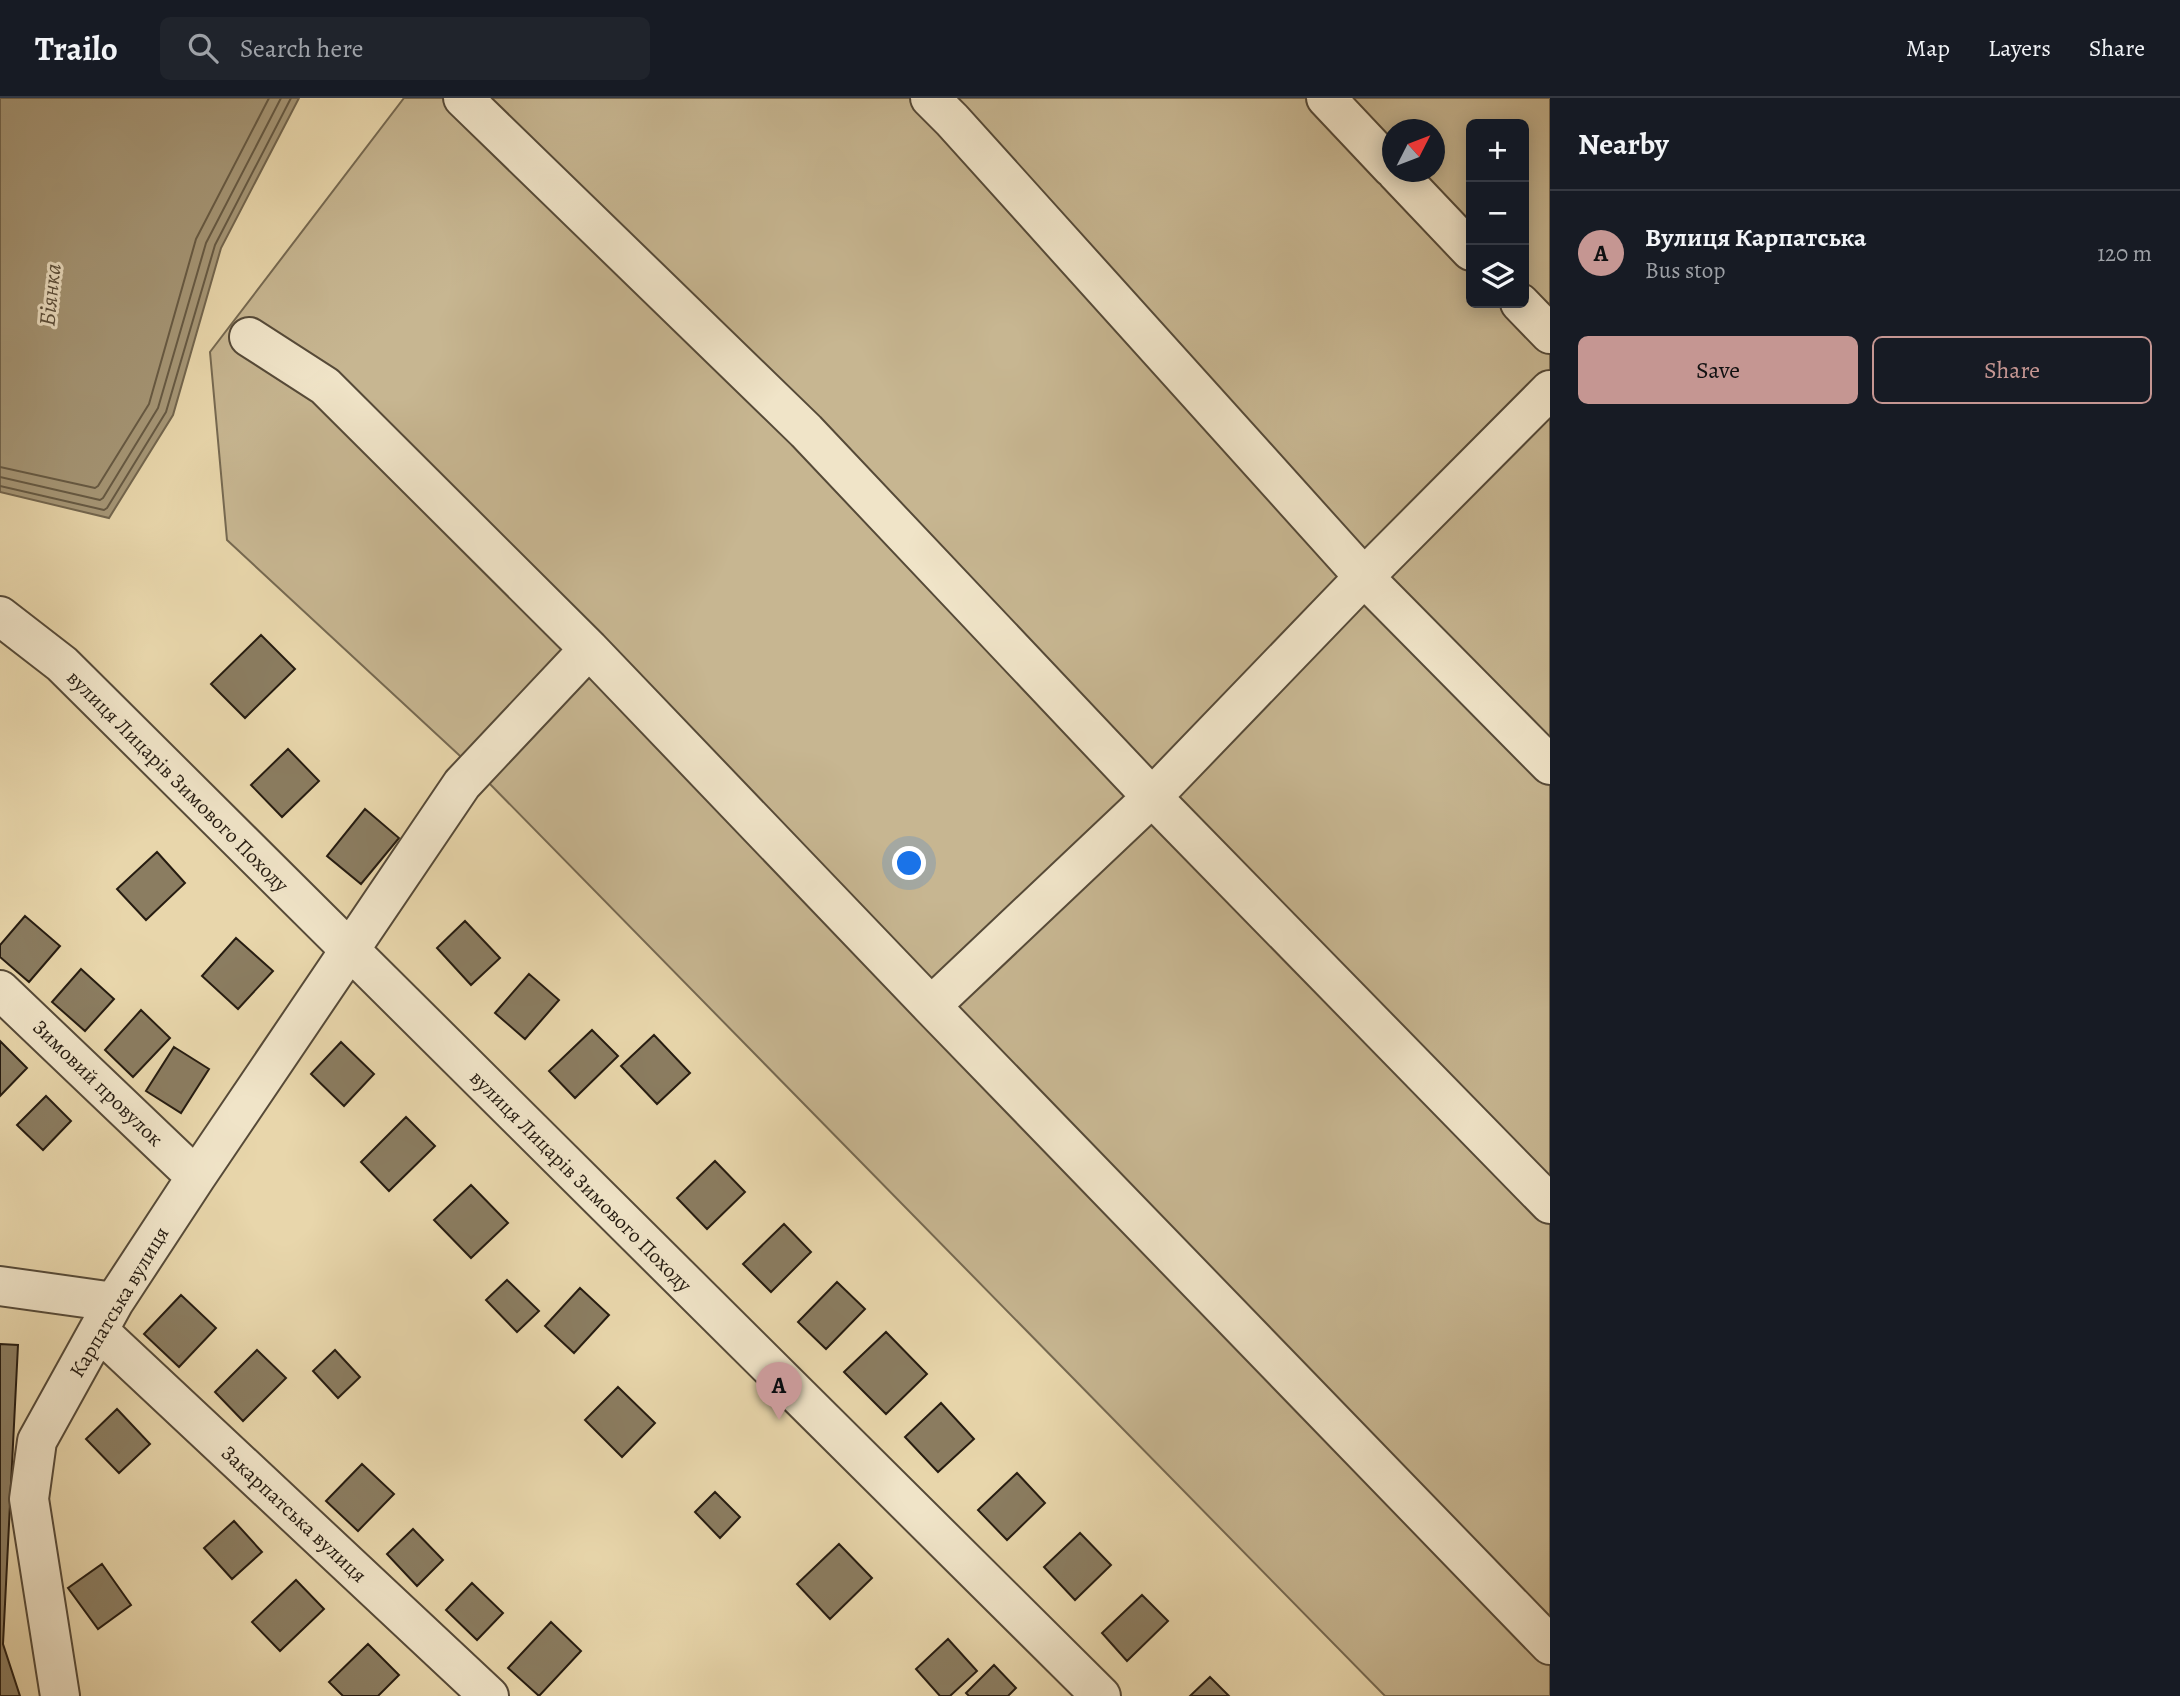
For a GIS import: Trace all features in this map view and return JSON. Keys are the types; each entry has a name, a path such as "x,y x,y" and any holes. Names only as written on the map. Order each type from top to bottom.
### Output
{"street":[{"path":"463,98 806,431 1152,797 1550,1204"},
{"path":"930,98 1364,578 1550,765"},
{"path":"1326,98 1382,157"},
{"path":"1405,182 1466,246"},
{"path":"1525,308 1550,334"},
{"path":"249,337 325,386 589,649 1550,1645"},
{"path":"931,1006 1152,797 1550,390"},
{"name":"вулиця Лицарів Зимового Походу","path":"0,616 62,664 1101,1696"},
{"name":"Карпатська вулиця","path":"60,1696 29,1499 37,1441 107,1317 196,1177 462,784 589,649"},
{"name":"Зимовий провулок","path":"0,990 196,1177"},
{"path":"0,1286 107,1317"},
{"name":"Закарпатська вулиця","path":"107,1317 489,1696"}],"shaded area":[{"path":"404,98 1550,98 1550,1696 1385,1696 486,780 227,540 210,352"}],"water":[{"name":"Біянка","path":"0,98 299,98 221,248 173,415 109,518 0,492"}],"building":[{"path":"261,635 295,669 245,718 211,684"},
{"path":"288,749 319,781 282,817 251,785"},
{"path":"365,809 399,838 361,884 327,856"},
{"path":"157,852 185,883 146,920 117,889"},
{"path":"25,916 60,946 29,982 0,957 0,945"},
{"path":"465,921 500,958 471,985 437,948"},
{"path":"236,938 273,971 238,1009 202,976"},
{"path":"81,969 114,999 85,1031 52,1002"},
{"path":"529,974 559,1000 525,1039 495,1013"},
{"path":"141,1010 170,1038 133,1077 105,1050"},
{"path":"592,1030 618,1056 575,1098 549,1071"},
{"path":"654,1035 690,1073 657,1104 621,1066"},
{"path":"0,1041 27,1068 0,1096"},
{"path":"341,1042 374,1074 344,1106 311,1074"},
{"path":"174,1047 209,1069 181,1113 146,1091"},
{"path":"46,1096 71,1121 43,1150 17,1125"},
{"path":"406,1117 435,1146 389,1191 361,1162"},
{"path":"715,1161 745,1192 707,1229 677,1198"},
{"path":"471,1185 508,1223 471,1258 434,1220"},
{"path":"784,1224 811,1252 771,1292 743,1264"},
{"path":"507,1280 539,1311 517,1332 486,1300"},
{"path":"837,1282 865,1309 826,1349 798,1322"},
{"path":"580,1288 609,1315 574,1353 545,1326"},
{"path":"181,1295 216,1328 179,1367 144,1334"},
{"path":"886,1332 927,1374 886,1414 844,1372"},
{"path":"0,1344 18,1345 3,1644 20,1696 0,1696"},
{"path":"257,1350 286,1378 243,1421 215,1392"},
{"path":"335,1350 360,1377 338,1398 313,1371"},
{"path":"618,1387 655,1423 622,1457 585,1420"},
{"path":"941,1403 974,1439 938,1472 905,1437"},
{"path":"117,1409 150,1444 119,1473 86,1439"},
{"path":"362,1464 394,1494 358,1531 326,1501"},
{"path":"1017,1473 1045,1503 1007,1540 978,1510"},
{"path":"715,1492 740,1517 720,1538 695,1512"},
{"path":"234,1521 262,1552 232,1579 204,1548"},
{"path":"413,1529 443,1560 417,1586 387,1554"},
{"path":"1080,1533 1111,1565 1075,1600 1044,1567"},
{"path":"839,1544 872,1578 830,1619 797,1584"},
{"path":"102,1564 131,1605 98,1629 68,1588"},
{"path":"296,1580 324,1609 280,1651 252,1622"},
{"path":"472,1583 503,1613 477,1640 446,1610"},
{"path":"1142,1595 1168,1621 1127,1661 1102,1633"},
{"path":"551,1622 581,1651 539,1696 508,1668"},
{"path":"948,1639 977,1671 950,1696 940,1696 916,1669"},
{"path":"368,1644 399,1675 378,1696 343,1696 329,1682"},
{"path":"994,1665 1016,1688 1008,1696 969,1696 966,1693"},
{"path":"1210,1677 1229,1696 1190,1696"}],"place":[{"name":"Вулиця Карпатська","path":"779,1420"}]}
